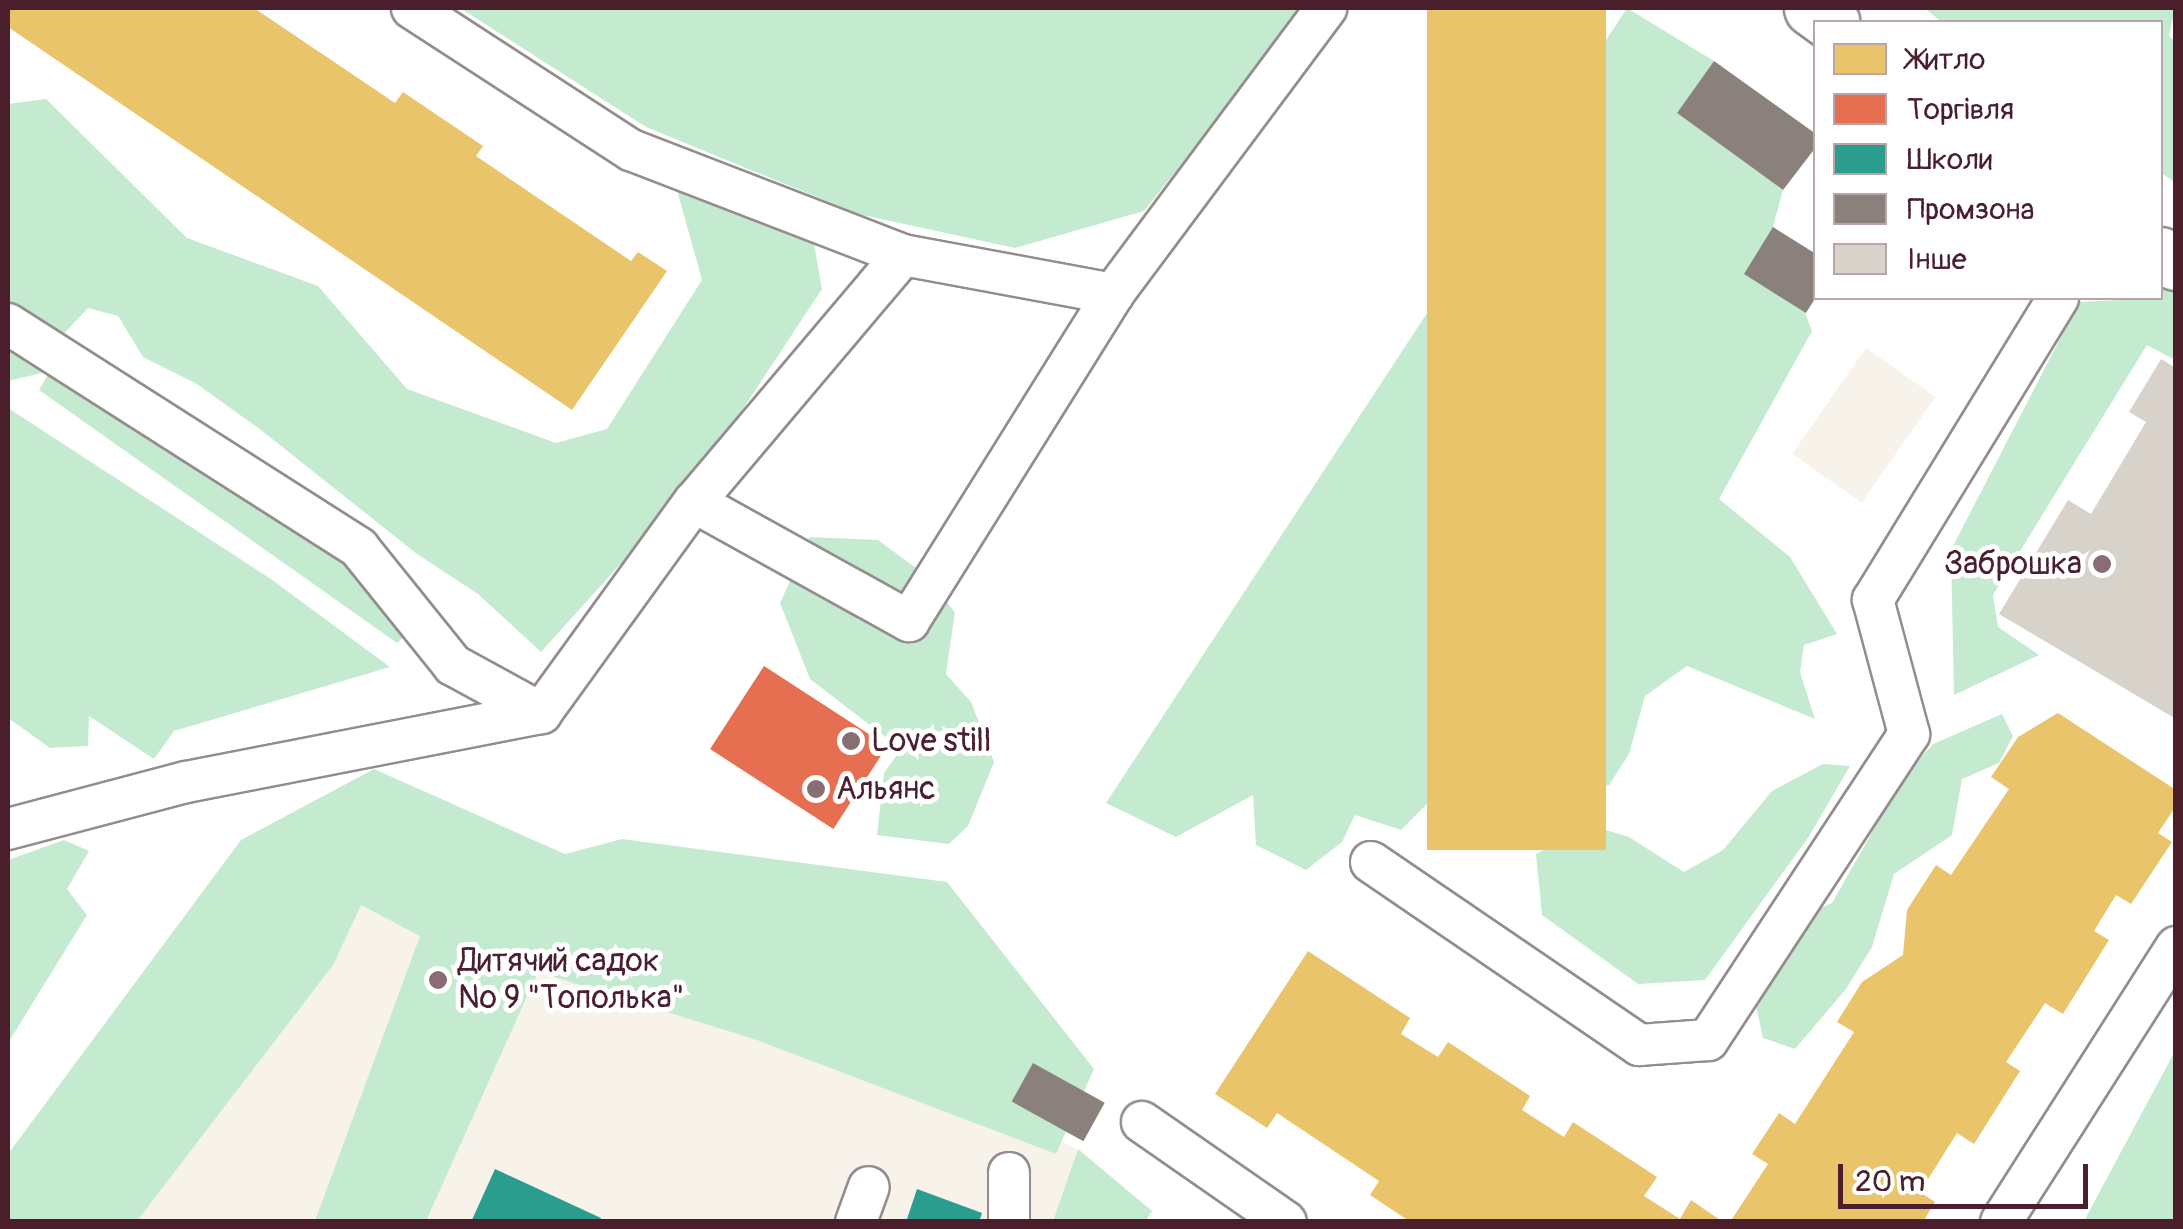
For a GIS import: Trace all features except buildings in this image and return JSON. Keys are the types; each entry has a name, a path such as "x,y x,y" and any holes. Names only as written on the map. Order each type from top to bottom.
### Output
{"lane":[{"path":"412,8 630,150 902,255 1113,294"},
{"path":"694,502 909,621 1113,294 1326,8"},
{"path":"8,829 186,782 541,712 694,502 902,255"},
{"path":"1371,862 1640,1045 1708,1040 1909,734 1874,600 2057,300"},
{"path":"8,324 358,548 453,665 541,712"},
{"path":"2001,1222 2176,947"},
{"path":"1142,1122 1286,1222"},
{"path":"1008,1173 1009,1222"}],"shaded area":[{"path":"1866,348 1936,397 1862,502 1792,454"},
{"name":"Дитячий садок № 9 \"Тополька\"","path":"306,811 1078,1149 1053,1221 9,1222"}],"green space":[{"path":"460,8 1307,8 1144,211 1015,248 858,214 646,127"},
{"path":"1627,8 1714,61 1677,113 1783,190 1773,227 1812,331 1719,499 1790,557 1837,634 1804,645 1800,672 1815,719 1687,666 1645,696 1629,754 1609,785 1573,791 1515,778 1473,742 1436,765 1428,803 1401,830 1355,815 1342,842 1306,870 1256,845 1253,795 1176,837 1106,803"},
{"path":"1924,8 2175,8 2169,36 2176,42 2175,182 2163,174 2163,20 1939,20"},
{"path":"46,99 187,238 318,286 407,389 556,443 607,429 702,280 677,190 813,238 822,289 696,480 541,652 478,594 417,554 261,430 197,384 143,357 118,316 88,308 57,341 355,564 412,629 397,643 39,390 50,371 8,381 8,104"},
{"path":"2163,284 2175,290 2175,360 2147,345 1993,595 1998,627 2039,655 1954,695 1951,550 2079,302 2163,300"},
{"path":"8,408 271,579 390,667 174,731 154,759 89,716 88,746 50,748 8,718"},
{"path":"810,537 878,540 920,571 955,612 946,674 971,702 994,762 968,826 949,844 877,835 884,773 901,749 810,679 780,603"},
{"path":"2002,714 2013,736 1999,763 1962,779 1952,835 1894,874 1872,947 1846,989 1795,1049 1763,1038 1754,997 1804,915 1832,903 1903,778 1933,744"},
{"path":"1823,764 1850,766 1808,838 1705,980 1638,984 1542,915 1536,854 1589,825 1629,837 1684,872 1723,850 1772,791"},
{"path":"374,769 565,854 622,839 947,882 1094,1069 1056,1154 757,1040 538,972 426,1221 315,1221 420,936 361,905 333,965 137,1221 8,1221 8,1154 241,840"},
{"path":"64,840 89,851 67,889 87,915 8,1043 8,860"},
{"path":"2175,1051 2175,1221 2084,1221"},
{"path":"1078,1149 1152,1211 1146,1221 1053,1221"}],"place":[{"name":"Заброшка","path":"2102,564"},
{"name":"Love still","path":"851,741"},
{"name":"Альянс","path":"816,789"},
{"name":"Дитячий садок № 9 \"Тополька\"","path":"438,980"}]}
